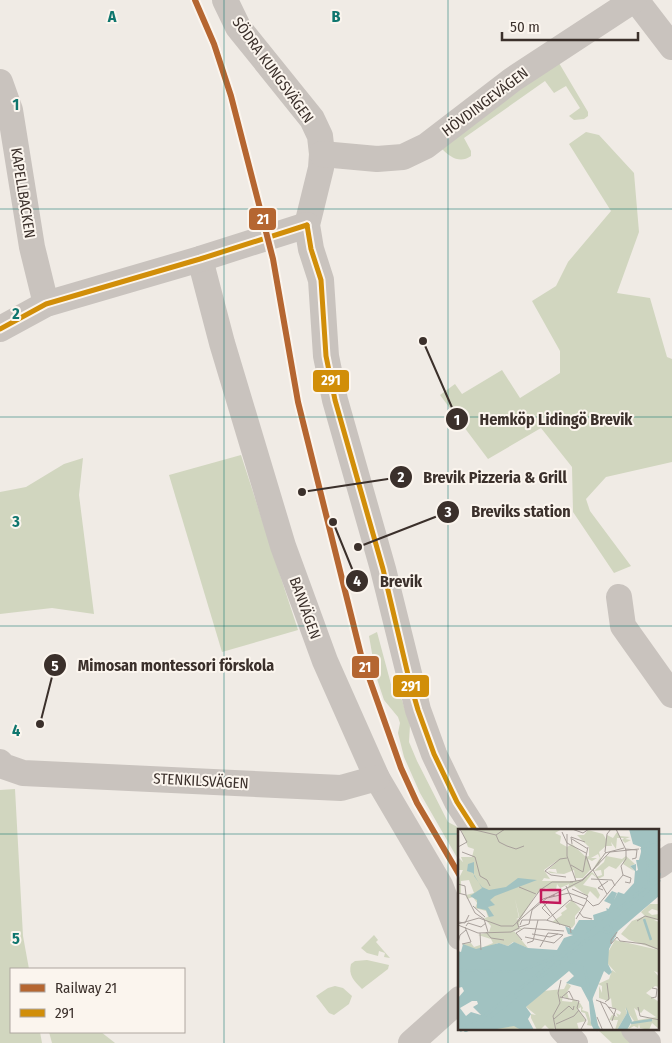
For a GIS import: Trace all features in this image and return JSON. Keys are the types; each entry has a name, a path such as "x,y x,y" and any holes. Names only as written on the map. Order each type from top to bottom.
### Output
{"street":[{"name":"SÖDRA KUNGSVÄGEN","path":"225,0 238,27 312,120 320,136 322,154 320,168 307,225 311,249 321,280 326,356 335,400 383,569 418,710 434,754 457,802 474,829"},
{"name":"HÖVDINGEVÄGEN","path":"322,154 376,160 403,156 426,146 512,80 635,0"},
{"path":"635,0 672,47"},
{"name":"KAPELLBACKEN","path":"0,82 10,110 32,247 46,304"},
{"path":"0,329 46,304 200,259 307,225"},
{"name":"BANVÄGEN","path":"200,259 222,343 284,552 325,661 377,778 440,885 458,932"},
{"path":"619,597 623,626 672,695"},
{"name":"STENKILSVÄGEN","path":"11,767 341,788 377,778"},
{"path":"660,865 672,856"},
{"path":"411,1043 458,1001"},
{"path":"563,1030 576,1043"},
{"path":"635,1030 648,1043"}],"green space":[{"path":"559,63 588,112 588,116 584,119 574,120 569,116 580,108 566,86 554,93 545,81 464,138 471,151 471,156 459,159 448,155 442,149 442,141"},
{"path":"586,132 599,135 634,173 639,232 617,293 650,298 667,357 672,359 672,462 606,477 586,499 590,511 631,566 614,573 573,512 572,467 541,428 488,459 440,395 455,384 462,394 502,370 520,398 560,373 560,351 532,301 556,286 568,262 611,211 569,144"},
{"path":"241,455 298,630 222,652 169,475"},
{"path":"83,458 79,495 94,614 52,608 0,614 0,492 26,487 64,464"},
{"path":"377,632 392,688 402,700 410,725 409,742 417,761 448,822 461,829 458,829 458,859 420,793 404,757 398,733 400,723 398,717 384,700 376,676 369,636"},
{"path":"15,789 23,936 29,968 10,968 10,1033 40,1033 42,1043 0,1043 0,790"},
{"path":"374,935 378,940 376,942 390,958 384,957 385,953 379,951 378,956 367,953 361,948"},
{"path":"367,960 389,965 388,969 362,989 352,978 350,968 351,964 355,961"},
{"path":"335,986 343,988 352,996 349,1004 334,1015 329,1013 316,996"},
{"path":"598,1030 622,1030 634,1043 612,1043"},
{"path":"49,1033 102,1033 115,1043 52,1043"}],"rail line":[{"name":"21","path":"195,0 214,44 231,96 273,259 298,402 361,655 401,768 417,803 458,873"}],"transit line":[{"name":"291","path":"307,225 311,249 321,280 326,356 335,400 383,569 409,679 434,754 457,802 474,829"},
{"name":"291","path":"0,329 46,304 200,259 307,225"}],"place":[{"name":"Hemköp Lidingö Brevik","path":"423,341"},
{"name":"Brevik Pizzeria & Grill","path":"302,492"},
{"name":"Brevik","path":"333,522"},
{"name":"Breviks station","path":"358,547"},
{"name":"Mimosan montessori förskola","path":"40,724"}]}
